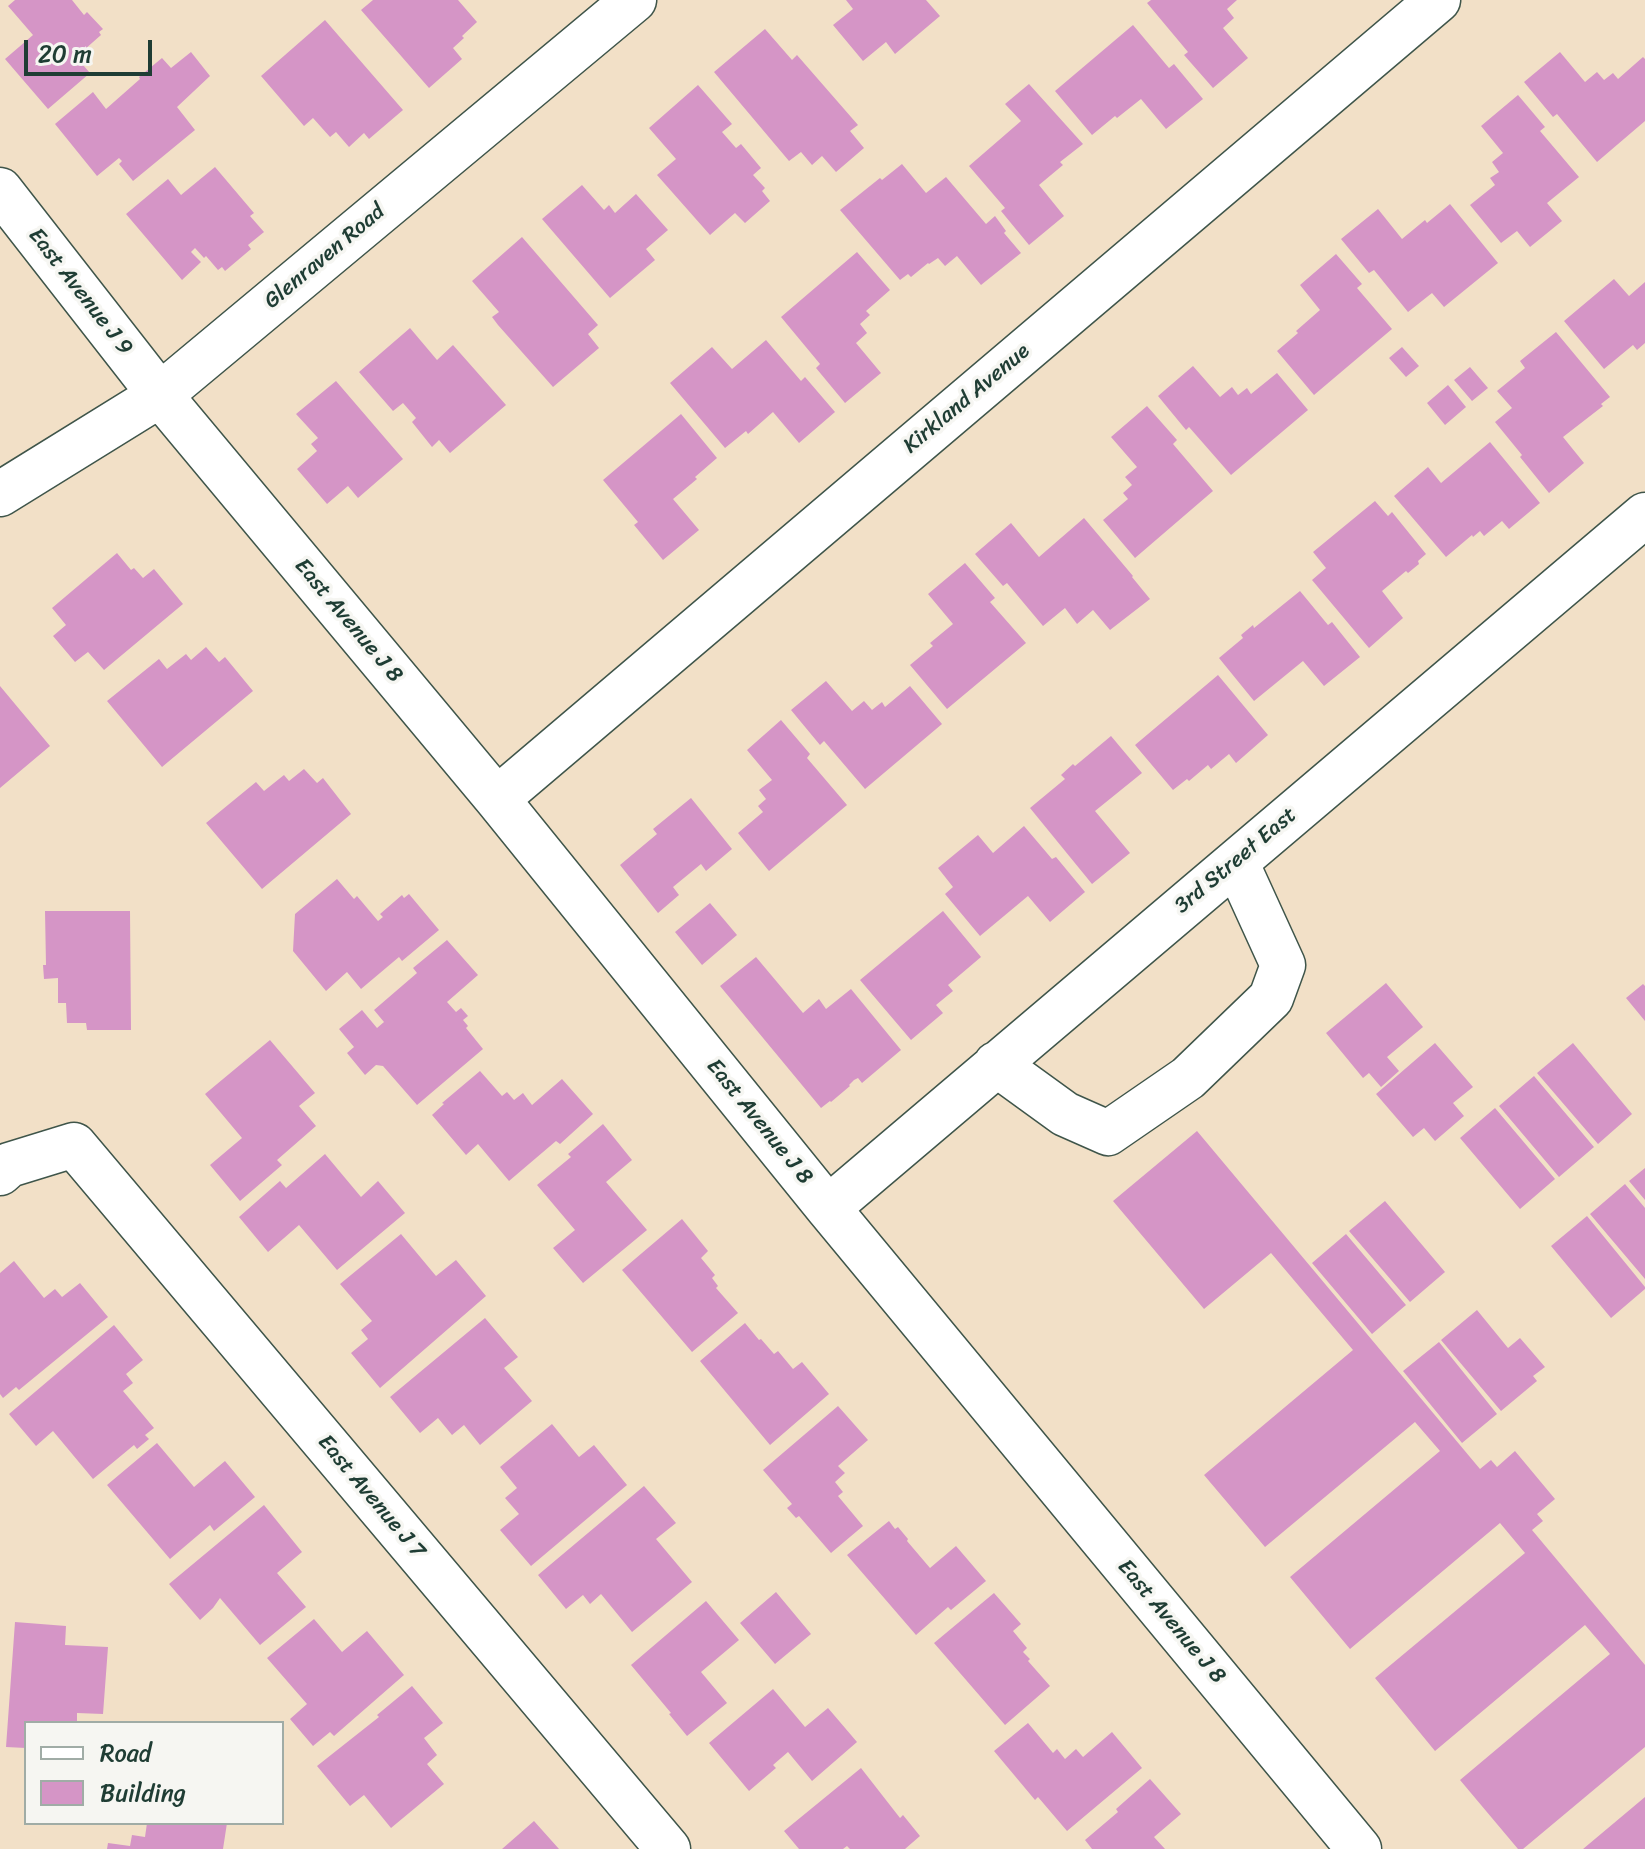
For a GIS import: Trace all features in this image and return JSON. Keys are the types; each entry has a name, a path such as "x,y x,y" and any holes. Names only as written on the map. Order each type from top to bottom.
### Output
{"street":[{"name":"Glenraven Road","path":"0,494 160,395 634,0"},
{"name":"Kirkland Avenue","path":"497,799 1438,0"},
{"name":"East Avenue J 9","path":"0,190 160,395"},
{"name":"East Avenue J 8","path":"160,395 497,799 828,1208 1359,1849"},
{"name":"3rd Street East","path":"828,1208 1645,515"},
{"path":"996,1064 1065,1114 1108,1133 1188,1078 1271,998 1283,965 1236,862"},
{"name":"East Avenue J 7","path":"0,1173 9,1165 74,1145 668,1849"}],"building":[{"path":"15,0 72,0 84,15 87,12 103,29 99,32 101,35 76,57 90,73 48,109 5,59 33,35 8,6"},
{"path":"373,0 458,0 477,22 453,48 462,59 429,88 361,10"},
{"path":"846,0 926,0 940,16 895,54 886,42 863,61 833,25 853,9"},
{"path":"1151,0 1237,0 1227,9 1234,18 1223,28 1248,58 1213,88 1184,55 1188,52 1147,3"},
{"path":"325,20 403,110 369,139 364,133 349,147 336,132 330,137 313,118 304,126 261,76"},
{"path":"1133,25 1169,68 1174,64 1203,99 1166,129 1141,99 1092,135 1055,91"},
{"path":"765,29 792,60 797,55 858,125 850,131 864,148 836,172 822,156 812,165 801,152 789,161 714,72"},
{"path":"191,52 210,76 177,107 195,130 133,181 119,164 122,161 119,158 97,176 55,124 93,92 106,109 162,58 171,68"},
{"path":"1560,52 1585,82 1597,72 1604,80 1613,73 1618,79 1643,57 1645,59 1645,121 1597,162 1557,114 1553,117 1524,82"},
{"path":"1029,84 1083,144 1060,162 1063,165 1039,185 1064,216 1029,245 1001,211 1005,208 969,166 1021,121 1005,104"},
{"path":"698,85 732,124 722,132 736,148 741,144 761,168 753,175 765,188 762,191 770,201 745,223 735,213 710,235 657,175 676,159 649,128"},
{"path":"1518,95 1545,127 1540,131 1579,177 1547,203 1562,221 1530,247 1517,231 1501,243 1470,205 1495,185 1490,178 1499,172 1492,162 1503,153 1481,126"},
{"path":"902,164 926,193 946,177 986,224 995,216 1006,231 1004,233 1021,253 981,285 957,256 945,266 938,258 911,277 908,274 900,280 840,210"},
{"path":"215,167 254,213 250,216 264,232 248,245 251,249 225,271 222,267 218,270 195,248 191,252 201,262 182,280 126,214 168,179 181,195"},
{"path":"582,185 604,210 609,205 615,213 636,194 668,230 646,249 655,260 610,298 542,219"},
{"path":"1450,204 1498,263 1444,307 1432,293 1408,312 1374,270 1369,273 1341,239 1378,209 1402,239"},
{"path":"522,237 598,325 588,334 599,348 553,387 498,325 492,317 499,312 472,281"},
{"path":"857,252 890,290 866,311 870,315 860,324 867,333 856,343 881,373 845,403 816,368 820,364 781,317"},
{"path":"1336,254 1362,284 1357,288 1392,329 1314,395 1277,351 1320,310 1300,285"},
{"path":"1614,279 1629,296 1645,282 1645,343 1637,350 1633,345 1604,369 1564,321"},
{"path":"410,328 437,360 453,345 506,405 450,453 439,440 432,447 412,422 416,418 403,403 393,411 359,372"},
{"path":"1556,332 1610,397 1563,437 1584,463 1549,493 1495,422 1512,408 1497,391 1525,368 1520,361"},
{"path":"766,340 801,381 805,377 835,412 799,443 773,412 748,434 746,431 725,448 670,383 712,347 732,369"},
{"path":"1402,347 1419,366 1406,377 1389,358"},
{"path":"1193,366 1220,397 1232,387 1238,395 1247,388 1251,394 1277,373 1308,410 1231,475 1189,427 1186,430 1158,396"},
{"path":"1470,367 1488,388 1472,401 1454,380"},
{"path":"336,381 403,459 358,498 348,486 327,504 297,469 317,451 311,444 318,438 296,414"},
{"path":"1448,385 1466,407 1445,425 1427,403"},
{"path":"1147,406 1177,440 1173,444 1213,491 1135,558 1103,520 1128,499 1123,493 1132,485 1125,477 1137,467 1111,437"},
{"path":"681,414 717,458 673,499 699,530 663,560 634,525 638,522 603,480"},
{"path":"1490,442 1540,503 1509,529 1502,521 1484,536 1480,531 1472,535 1446,557 1394,496 1428,467 1441,483"},
{"path":"1375,501 1388,516 1392,512 1426,554 1418,561 1419,564 1382,591 1403,618 1369,648 1312,580 1326,568 1313,552"},
{"path":"1084,518 1150,599 1110,630 1093,610 1077,624 1065,608 1043,626 1007,583 1003,586 975,554 1011,523 1039,557"},
{"path":"117,553 131,570 134,568 143,578 154,569 183,604 104,670 88,652 75,662 53,636 66,625 52,608"},
{"path":"965,563 995,598 990,602 1026,643 947,709 910,665 953,624 928,594"},
{"path":"1300,591 1328,625 1332,622 1360,657 1324,686 1303,661 1254,701 1219,658 1253,625 1254,628"},
{"path":"206,647 219,662 225,657 253,691 162,767 107,701 159,659 167,669 186,654 191,660"},
{"path":"1218,675 1268,735 1236,763 1229,754 1211,769 1208,765 1173,790 1135,745"},
{"path":"826,681 852,711 864,701 872,710 882,702 885,707 910,686 942,724 865,789 824,741 820,745 791,710"},
{"path":"0,686 50,746 0,788"},
{"path":"781,720 810,754 807,758 847,805 769,871 738,833 763,812 758,806 766,799 759,790 772,780 747,750"},
{"path":"1111,736 1142,773 1095,811 1130,853 1092,884 1030,808 1065,779 1061,775 1073,764 1075,766"},
{"path":"304,769 317,783 323,778 351,814 262,889 206,823 256,782 264,791 284,775 289,781"},
{"path":"691,798 732,849 706,871 701,864 673,887 679,895 658,913 620,865 657,834 653,829"},
{"path":"1024,826 1052,859 1056,857 1085,892 1050,922 1028,896 980,936 945,894 953,887 938,868 978,835 993,853"},
{"path":"337,879 354,899 357,896 378,921 383,917 380,914 402,895 404,898 409,894 439,930 402,961 399,957 361,989 347,972 326,991 293,951 295,914"},
{"path":"710,903 737,935 702,965 675,932"},
{"path":"45,911 130,911 131,1030 87,1030 86,1023 67,1023 66,1003 58,1003 58,978 44,979"},
{"path":"943,911 981,957 948,985 953,991 936,1005 943,1013 911,1040 860,980"},
{"path":"447,940 478,975 447,1002 456,1012 461,1008 468,1016 463,1020 468,1026 466,1028 483,1049 417,1105 383,1066 376,1065 365,1075 347,1053 354,1047 339,1029 362,1010 377,1028 384,1022 374,1010 417,973 413,968"},
{"path":"756,957 803,1013 819,999 826,1009 851,989 901,1050 862,1083 858,1078 854,1080 821,1108 720,986"},
{"path":"1386,983 1423,1027 1387,1057 1399,1071 1381,1087 1369,1073 1363,1078 1326,1033"},
{"path":"1643,984 1645,986 1645,1021 1626,998"},
{"path":"270,1040 315,1093 299,1106 316,1126 277,1160 282,1165 240,1201 210,1165 242,1138 205,1094"},
{"path":"1435,1043 1473,1087 1453,1103 1464,1116 1435,1141 1424,1128 1413,1137 1376,1094"},
{"path":"1573,1043 1632,1114 1598,1144 1537,1073"},
{"path":"480,1071 502,1096 507,1092 514,1100 523,1093 532,1105 562,1079 593,1114 560,1144 556,1141 509,1181 478,1144 466,1155 432,1115"},
{"path":"1534,1076 1594,1147 1559,1177 1499,1106"},
{"path":"1495,1108 1555,1179 1520,1209 1460,1138"},
{"path":"603,1124 632,1160 606,1182 647,1230 583,1283 553,1248 575,1230 537,1185 571,1157 568,1154"},
{"path":"1197,1131 1480,1469 1491,1460 1497,1467 1515,1451 1555,1499 1537,1514 1543,1521 1532,1530 1645,1665 1645,1747 1523,1849 1518,1849 1460,1780 1610,1654 1585,1625 1435,1751 1375,1678 1525,1553 1500,1523 1350,1649 1290,1577 1440,1451 1415,1422 1265,1547 1204,1475 1353,1350 1271,1253 1204,1309 1113,1201"},
{"path":"325,1154 361,1197 378,1181 405,1213 337,1270 299,1225 268,1252 239,1217 280,1181 286,1188"},
{"path":"1645,1168 1645,1200 1629,1181"},
{"path":"1625,1184 1645,1208 1645,1279 1590,1214"},
{"path":"1385,1201 1445,1272 1410,1302 1349,1231"},
{"path":"1587,1216 1645,1287 1611,1318 1551,1246"},
{"path":"682,1219 708,1251 701,1258 715,1275 712,1278 718,1286 716,1288 738,1313 692,1352 622,1270"},
{"path":"401,1234 436,1276 456,1260 486,1296 380,1388 351,1353 368,1339 361,1330 372,1321 340,1284"},
{"path":"1346,1234 1406,1305 1372,1334 1312,1263"},
{"path":"14,1261 44,1298 55,1289 62,1297 80,1283 108,1317 19,1390 16,1387 3,1398 0,1394 0,1273"},
{"path":"1477,1310 1508,1348 1520,1338 1545,1367 1533,1376 1537,1381 1501,1411 1441,1340"},
{"path":"485,1318 518,1357 504,1368 532,1401 480,1445 464,1425 452,1435 438,1418 420,1433 390,1397"},
{"path":"745,1323 774,1354 778,1351 793,1369 802,1362 829,1394 770,1445 700,1361"},
{"path":"114,1325 143,1360 126,1374 133,1383 123,1391 154,1428 145,1435 149,1439 137,1449 134,1445 93,1479 53,1431 36,1446 9,1414"},
{"path":"1439,1342 1497,1414 1462,1443 1403,1371"},
{"path":"838,1406 868,1440 838,1466 845,1473 835,1482 843,1492 838,1496 863,1526 831,1553 799,1516 796,1518 787,1508 792,1504 763,1470"},
{"path":"552,1424 579,1457 594,1445 627,1485 531,1566 500,1530 519,1514 505,1498 517,1488 500,1467"},
{"path":"157,1443 194,1487 225,1461 255,1497 214,1531 210,1525 170,1559 107,1485"},
{"path":"644,1486 676,1523 656,1539 692,1582 632,1632 601,1594 590,1604 583,1595 566,1609 538,1575"},
{"path":"264,1505 302,1552 277,1573 306,1607 260,1645 220,1598 200,1620 169,1584"},
{"path":"889,1521 895,1529 898,1527 930,1568 956,1546 986,1581 951,1610 948,1607 916,1635 847,1555"},
{"path":"776,1592 811,1634 775,1664 740,1623"},
{"path":"994,1593 1021,1624 1013,1631 1027,1648 1023,1652 1030,1659 1028,1661 1050,1686 1005,1725 934,1643"},
{"path":"706,1601 739,1640 701,1672 727,1703 687,1736 631,1665"},
{"path":"314,1619 342,1652 367,1631 404,1675 334,1736 330,1732 313,1746 290,1719 307,1704 267,1658"},
{"path":"15,1622 66,1626 65,1645 108,1647 103,1714 77,1713 77,1721 24,1721 24,1748 6,1747"},
{"path":"412,1686 443,1723 424,1738 437,1755 427,1764 444,1784 391,1828 364,1795 350,1806 317,1766 379,1717 377,1715"},
{"path":"773,1689 805,1727 828,1708 857,1742 812,1781 788,1752 773,1765 776,1768 749,1791 709,1743"},
{"path":"1028,1723 1053,1753 1057,1749 1065,1759 1076,1749 1083,1757 1112,1732 1142,1768 1067,1831 1038,1797 1035,1800 994,1751"},
{"path":"861,1768 900,1818 903,1815 920,1836 905,1849 850,1849 847,1846 843,1849 799,1849 784,1831"},
{"path":"1150,1779 1181,1814 1154,1837 1165,1849 1092,1849 1085,1840"},
{"path":"1645,1797 1645,1849 1583,1849"},
{"path":"534,1821 559,1849 502,1849"},
{"path":"147,1825 227,1825 223,1849 107,1849 108,1843 130,1846 132,1835 145,1837"}]}
